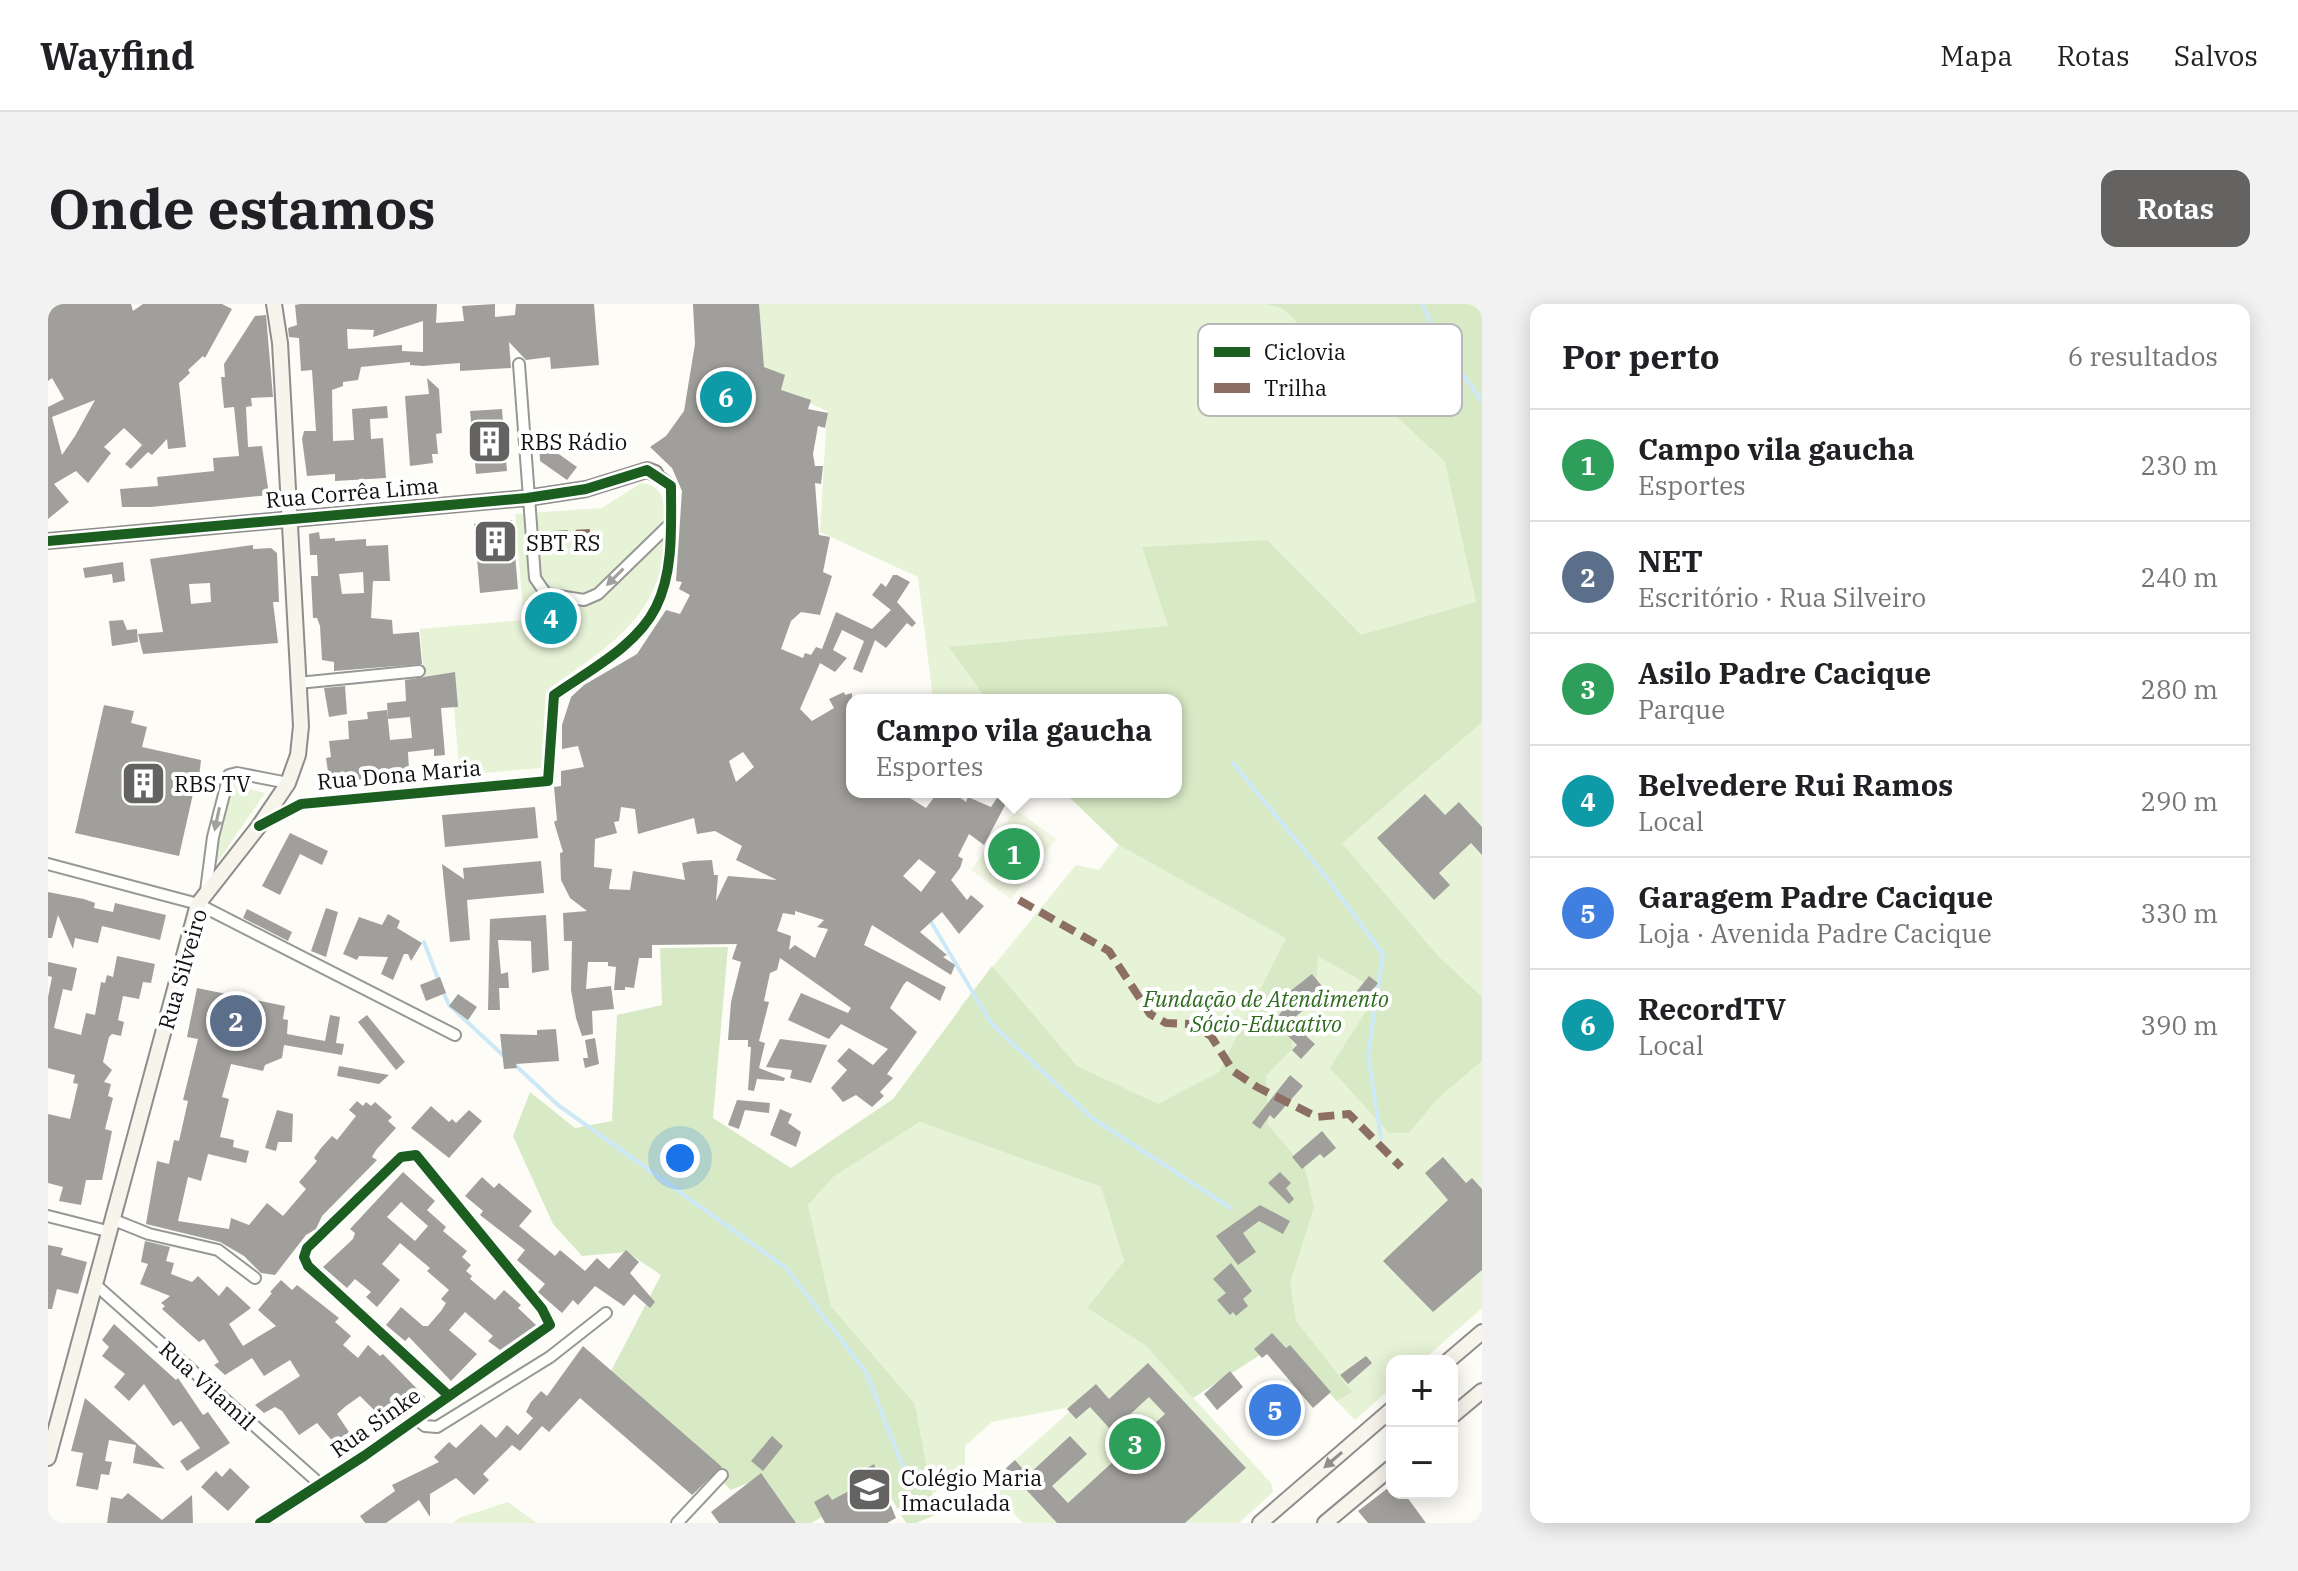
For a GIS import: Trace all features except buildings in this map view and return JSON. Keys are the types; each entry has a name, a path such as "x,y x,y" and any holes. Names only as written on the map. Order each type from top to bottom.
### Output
{"street":[{"name":"Rua Silveiro","path":"48,1458 202,897 259,826 288,783 298,755 301,726 290,517 274,304"},
{"path":"519,364 535,578 546,594 560,599 584,600 598,594 671,523 671,486 655,473"},
{"name":"Rua Corrêa Lima","path":"48,541 527,498 586,489 647,470 655,473"},
{"name":"Rua Dona Maria","path":"259,826 301,804 548,781 554,695 627,643 655,608 668,564 671,523"},
{"path":"298,683 419,671"},
{"path":"202,897 229,775 237,773 288,783"},
{"path":"48,864 202,897 455,1035"},
{"name":"Rua Sinke","path":"260,1523 416,1419 550,1325 542,1309 426,1167 416,1155 408,1154 401,1157 307,1248 304,1257 308,1266 448,1395"},
{"path":"48,1216 113,1226 218,1250 255,1278"},
{"name":"Rua Vilamil","path":"97,1286 320,1484"},
{"path":"416,1419 425,1426 437,1427 550,1357 606,1313"},
{"path":"1455,1355 1482,1332"},
{"path":"1458,1411 1482,1391"},
{"path":"1260,1523 1386,1414"},
{"path":"1325,1523 1386,1472"},
{"path":"677,1523 722,1475"}],"green space":[{"name":"Fundação de Atendimento Sócio-Educativo","path":"759,304 1482,304 1482,1308 1429,1355 1386,1355 1386,1392 1355,1420 959,1008 1076,865 1099,870 1119,845 1070,798 1182,798 1182,694 932,694 918,577 820,532 827,411 765,384"},
{"path":"1264,304 1482,304 1482,722 1342,843 1438,956 1482,997 1482,1061 1437,1099 1409,1133 1389,1133 1330,1068 1379,991 1318,956 1316,989 1286,1020 1293,1048 1266,1076 1268,1125 1305,1168 1314,1207 1290,1283 1296,1321 1352,1392 1337,1401 1280,1342 1193,1398 1146,1346 1087,1308 1124,1261 1101,1187 920,1122 834,1176 808,1205 831,1306 915,1404 932,1495 940,1513 916,1523 906,1523 873,1468 850,1481 857,1499 811,1523 789,1523 753,1481 731,1490 610,1373 661,1275 627,1252 582,1256 553,1224 513,1136 530,1092 575,1128 612,1121 617,1015 662,1005 660,948 728,947 713,1118 791,1168 893,1099 992,966 1077,1066 1158,1104 1219,1072 1286,938 1119,845 1070,798 1182,798 1182,694 983,694 949,647 1168,626 1142,547 1267,540 1361,635 1476,602 1445,462 1396,416 1462,416 1462,324 1299,324 1282,308"},
{"path":"641,483 658,490 664,511 662,561 644,607 616,639 546,691 541,768 460,775 452,687 425,689 420,629 524,620 515,514 602,508"},
{"path":"227,784 265,793 212,870"},
{"path":"1016,810 1056,839 1011,899 971,870"},
{"path":"920,1122 1101,1187 1124,1261 1087,1308 1146,1346 1271,1483 1273,1492 1239,1523 1023,1523 986,1486 1076,1406 992,1422 965,1446 965,1465 932,1495 915,1404 831,1306 808,1205 833,1176"},
{"path":"508,1502 537,1523 453,1523 459,1518"}],"waterway":[{"path":"1422,304 1432,324"},
{"path":"1462,373 1482,401"},
{"path":"1233,763 1326,877 1383,954 1368,1055 1381,1138"},
{"path":"930,920 991,1023 1092,1118 1231,1208"},
{"path":"424,942 439,981"},
{"path":"442,989 449,1005 506,1058"},
{"path":"513,1063 558,1105 786,1268 866,1372 904,1470"}],"marked path":[{"path":"552,535 590,533"},
{"path":"1019,900 1109,951 1150,1014 1166,1023 1191,1024 1211,1036 1233,1071 1257,1087 1317,1117 1349,1114 1401,1167"}],"cycle path":[{"path":"48,541 527,498 586,489 647,470 671,486 670,548 662,593 648,621 637,634 554,695 548,781 301,804 259,826"},
{"path":"260,1523 364,1456 550,1325 542,1309 416,1155 401,1157 307,1248 304,1257 308,1266 448,1395"}],"place":[{"name":"RecordTV","path":"726,397"},
{"name":"RBS Rádio","path":"489,441"},
{"name":"SBT RS","path":"495,542"},
{"name":"Belvedere Rui Ramos","path":"551,618"},
{"name":"RBS TV","path":"143,783"},
{"name":"Campo vila gaucha","path":"1014,854"},
{"name":"NET","path":"236,1021"},
{"name":"Garagem Padre Cacique","path":"1275,1410"},
{"name":"Asilo Padre Cacique","path":"1135,1444"},
{"name":"Colégio Maria Imaculada","path":"870,1490"}]}
